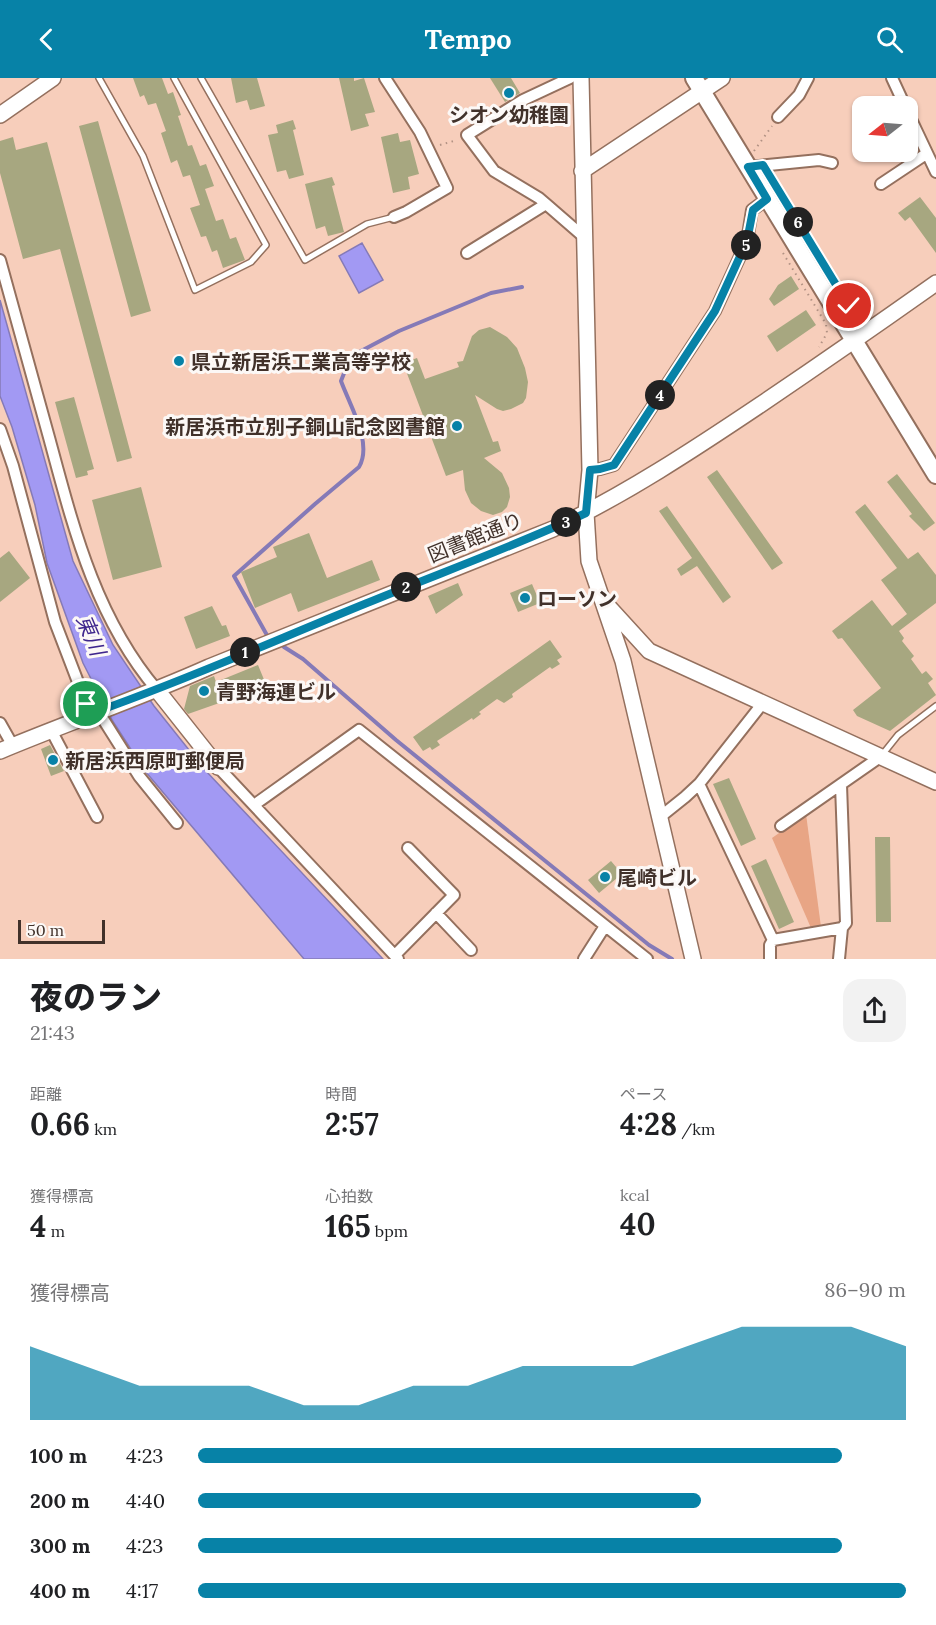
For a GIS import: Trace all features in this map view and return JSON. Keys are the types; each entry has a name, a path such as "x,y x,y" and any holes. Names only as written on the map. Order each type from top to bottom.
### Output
{"main road":[{"path":"698,85 755,166 767,199 936,475"}],"street":[{"path":"386,78 420,132 447,188 394,217"},
{"path":"570,78 523,100 468,135 494,171 539,198 584,237"},
{"path":"581,78 590,470 586,513 589,561 623,661 693,959"},
{"path":"582,171 698,85 722,78"},
{"path":"778,117 798,95 808,78"},
{"path":"892,78 900,96"},
{"path":"0,115 47,80"},
{"path":"918,136 936,172"},
{"path":"881,184 926,154"},
{"path":"755,166 819,160 832,163"},
{"path":"590,470 614,465 694,345 715,311 747,241 753,210 767,199"},
{"path":"467,253 546,204"},
{"path":"0,260 66,502 89,573 119,638 137,667 219,767 396,957 454,895 408,848"},
{"name":"図書館通り","path":"98,711 157,690 435,575 553,529 586,513 681,459 854,342 936,283"},
{"path":"0,429 13,466 55,622 86,704 98,711 139,776 177,824"},
{"path":"603,600 649,651 936,782"},
{"path":"623,661 634,653 649,651"},
{"path":"660,817 699,784 762,704"},
{"path":"0,723 7,748 98,711"},
{"path":"51,730 96,817"},
{"path":"254,805 359,730 647,959"},
{"path":"782,826 880,757"},
{"path":"699,784 773,940"},
{"path":"839,959 842,928 846,923 841,785"},
{"path":"436,913 471,950"},
{"path":"584,959 605,926"},
{"path":"773,940 842,928"},
{"path":"770,959 770,945 773,940"}],"lane":[{"path":"99,78 143,156 195,290 251,262 266,245 174,78"},
{"path":"201,78 305,260 367,224 394,217"},
{"path":"880,757 898,735 936,706"}],"path":[{"path":"755,166 754,151 778,117"},
{"path":"427,149 468,135"},
{"path":"779,246 826,324 827,333 820,346 813,351"},
{"path":"849,306 859,312 870,312 876,309"}],"shaded area":[{"path":"806,814 821,927 811,928 772,838"}],"water":[{"path":"362,243 383,280 359,293 339,256"},
{"name":"東川","path":"0,300 73,561 113,645 154,706 205,770 383,959 304,959 145,771 112,720 83,663 47,563 35,505 12,427 0,396"}],"building":[{"path":"133,78 162,78 168,94 173,92 188,146 192,145 200,166 206,164 214,186 205,189 216,221 223,219 230,239 236,237 245,260 223,268 217,250 212,252 206,236 201,237 190,208 200,205 190,175 183,177 177,160 171,163 161,133 166,131 156,103 148,105 144,95 140,97"},
{"path":"231,78 257,78 265,106 250,110 247,100 236,103"},
{"path":"339,78 354,78 354,81 364,78 375,112 365,114 369,126 351,131"},
{"path":"490,78 511,78 520,93 505,102"},
{"path":"293,120 296,129 293,130 304,175 289,179 286,170 277,172 268,135 278,133 276,125"},
{"path":"98,121 151,311 131,317 79,126"},
{"path":"398,133 400,142 410,140 419,174 408,177 410,189 393,193 381,137"},
{"path":"13,137 16,150 47,142 132,458 117,462 60,249 23,259 0,173 0,141"},
{"path":"332,177 335,185 332,186 344,232 328,236 325,226 316,229 305,184"},
{"path":"920,197 936,218 936,253 910,217 905,221 898,213"},
{"path":"791,276 799,289 774,306 769,299 778,285"},
{"path":"806,310 816,325 777,352 767,336"},
{"name":"新居浜市立別子銅山記念図書館","path":"490,327 507,337 517,348 528,382 523,403 503,411 475,395 493,442 498,441 501,451 484,458 502,473 509,488 510,497 507,507 502,512 493,515 481,511 471,503 465,490 463,470 446,476 403,363 417,358 425,379 459,367 457,362 463,361 472,336 479,330"},
{"path":"74,397 94,469 87,471 88,475 76,478 55,402"},
{"path":"717,470 783,563 772,570 707,477"},
{"path":"897,474 935,523 924,531 909,516 912,514 887,482"},
{"path":"141,487 162,567 113,580 92,500"},
{"path":"865,504 908,559 918,552 936,575 936,603 899,631 904,638 902,641 914,656 911,659 922,674 926,671 933,679 928,683 936,695 890,731 857,716 853,710 881,688 842,638 838,639 832,631 872,600 892,626 907,614 881,580 897,568 855,512"},
{"path":"667,506 731,597 723,603 697,566 681,576 677,569 692,558 659,511"},
{"path":"309,533 327,578 372,560 380,580 298,612 291,593 255,608 241,572 277,557 273,547"},
{"path":"9,551 30,578 0,602 0,558"},
{"path":"458,583 463,595 436,614 428,596"},
{"name":"ローソン","path":"532,584 540,603 518,612 510,593"},
{"path":"212,606 222,626 226,625 230,636 196,649 184,617"},
{"path":"550,640 562,657 557,660 560,664 552,669 550,667 512,694 513,697 504,703 497,699 479,712 481,714 473,720 472,718 437,741 440,745 432,750 430,747 423,751 413,737"},
{"name":"青野海運ビル","path":"258,665 265,682 228,696 225,701 188,714 184,709 190,686 214,676 216,682"},
{"path":"50,745 64,771 51,776 41,749"},
{"path":"729,778 756,839 741,846 713,784"},
{"path":"875,837 890,837 891,922 876,922"},
{"path":"766,859 794,922 779,929 751,866"},
{"name":"尾崎ビル","path":"611,861 622,874 599,893 588,880"}],"waterway":[{"path":"268,637 234,576 359,467 363,457 362,436 341,381 348,363 361,351 399,331 491,293 522,287"},
{"path":"284,647 303,659 396,740 649,945 672,959"}],"place":[{"name":"シオン幼稚園","path":"509,93"},
{"name":"県立新居浜工業高等学校","path":"179,361"},
{"name":"新居浜市立別子銅山記念図書館","path":"457,426"},
{"name":"ローソン","path":"525,598"},
{"name":"青野海運ビル","path":"204,691"},
{"name":"新居浜西原町郵便局","path":"53,760"},
{"name":"尾崎ビル","path":"605,877"}],"route":[{"path":"86,704 98,711 157,690 446,570 553,529 586,513 590,470 614,465 715,311 747,241 753,210 767,199 748,167 763,165 849,306"}]}
